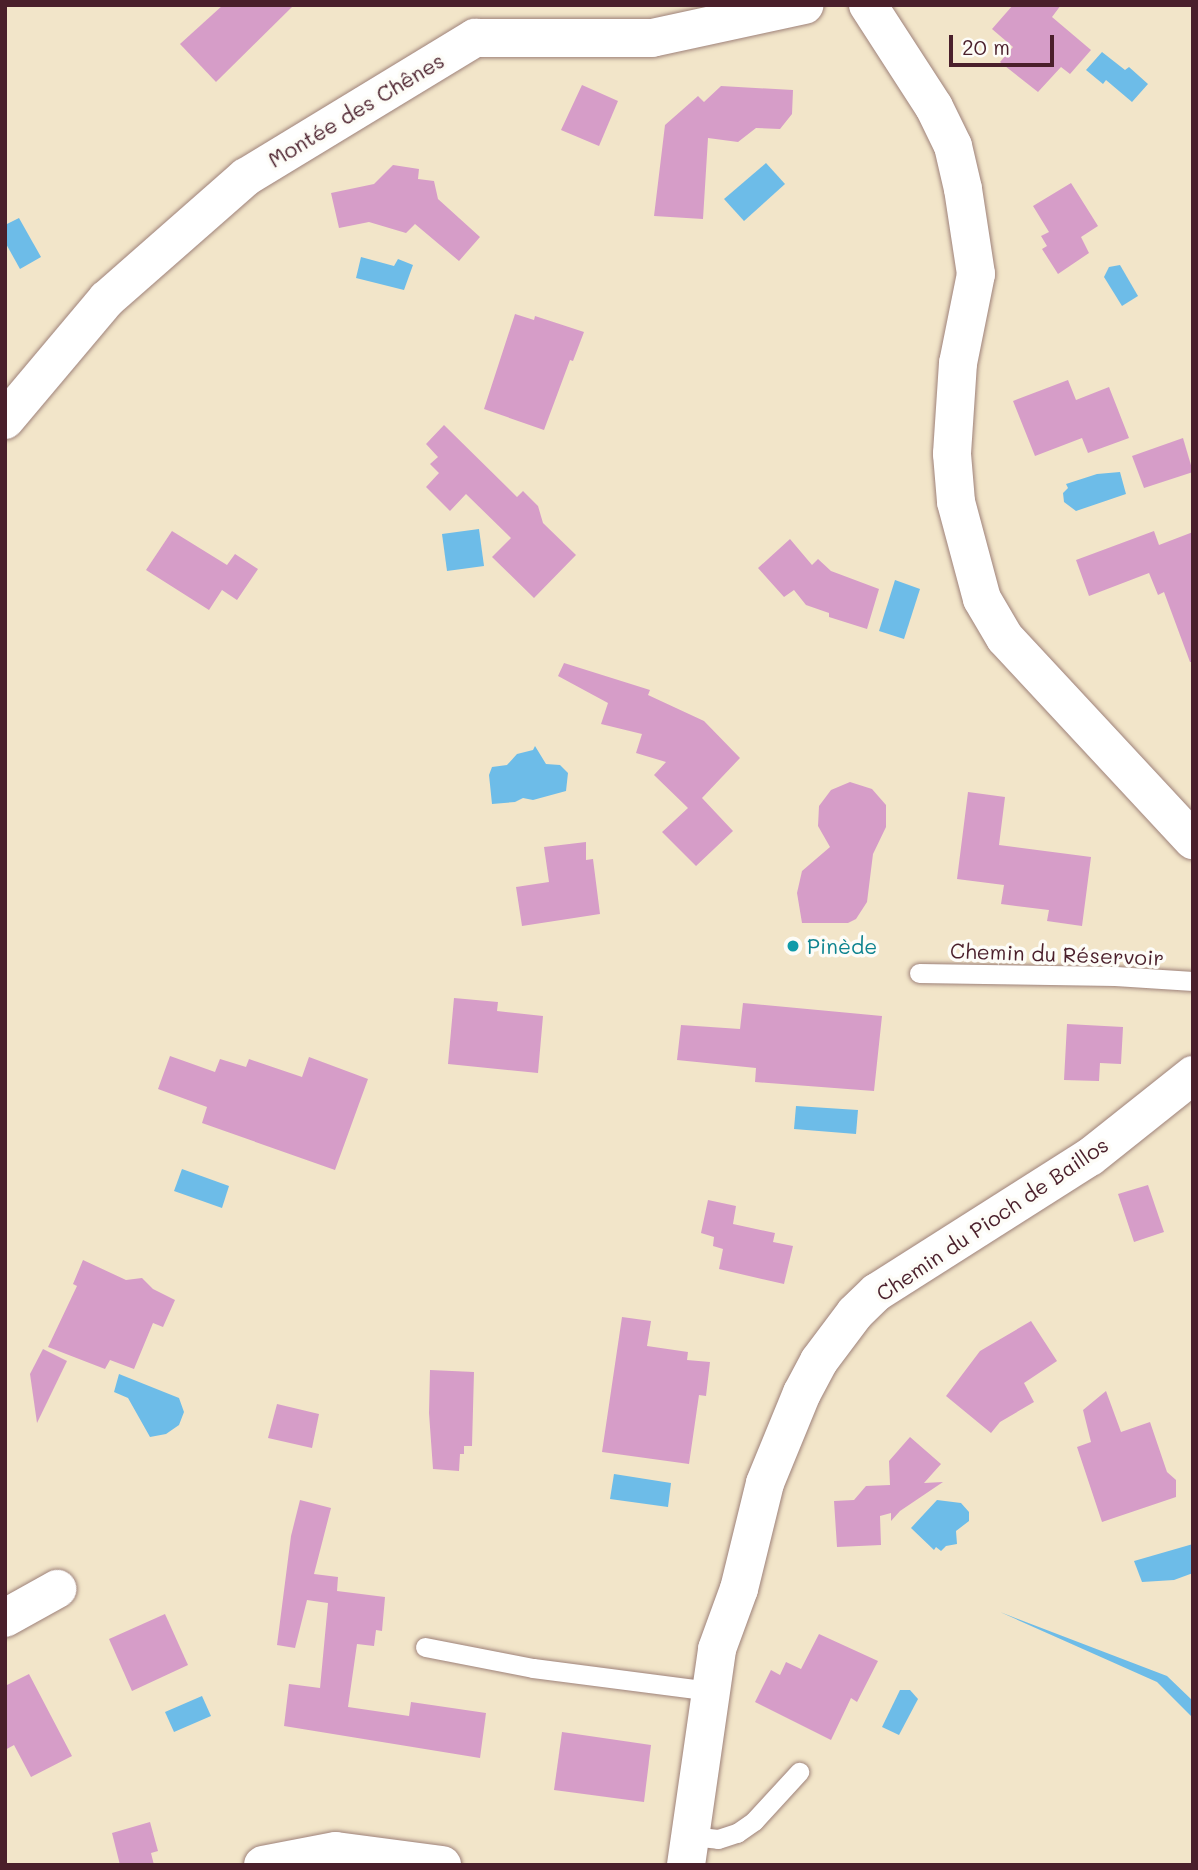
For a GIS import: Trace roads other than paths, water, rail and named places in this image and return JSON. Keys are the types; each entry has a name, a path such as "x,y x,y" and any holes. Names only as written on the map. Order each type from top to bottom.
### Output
{"street":[{"name":"Montée des Chênes","path":"5,420 107,299 246,177 475,38 652,38 804,5"},
{"path":"868,5 934,107 953,146 975,252 976,274 958,363 952,454 956,502 982,599 1004,638 1193,841"},
{"name":"Chemin du Pioch de Baillos","path":"688,1850 717,1649 739,1589 765,1483 802,1393 820,1361 855,1313 877,1292 1090,1157 1193,1075"},
{"path":"5,1618 57,1590"},
{"path":"263,1865 336,1851 442,1865"}],"lane":[{"name":"Chemin du Réservoir","path":"919,973 1115,976 1193,981"},
{"path":"425,1647 533,1668 710,1691"},
{"path":"688,1850 737,1833 754,1821 799,1772"}],"water":[{"path":"1102,52 1125,70 1129,67 1148,84 1132,102 1106,80 1103,84 1086,70"},
{"path":"766,163 785,184 744,221 724,199"},
{"path":"19,218 41,257 20,269 5,242 5,225"},
{"path":"361,257 394,266 398,259 413,265 404,290 356,278"},
{"path":"1120,265 1138,296 1122,306 1104,277 1109,267"},
{"path":"1120,472 1126,494 1076,511 1064,502 1063,493 1068,488 1066,484 1097,474"},
{"path":"479,529 484,566 447,571 442,534"},
{"path":"895,580 920,589 904,639 879,631"},
{"path":"535,746 546,764 560,765 568,773 566,791 533,800 523,798 515,802 492,804 489,775 492,767 507,765 517,754 533,750"},
{"path":"796,1106 858,1110 856,1134 794,1129"},
{"path":"182,1169 229,1186 222,1208 174,1191"},
{"path":"119,1374 179,1398 184,1412 179,1425 166,1434 150,1437 128,1398 114,1392"},
{"path":"614,1474 671,1483 668,1507 610,1499"},
{"path":"937,1500 961,1503 969,1512 969,1521 956,1531 957,1544 946,1546 941,1551 936,1547 934,1550 911,1528"},
{"path":"1193,1544 1193,1573 1174,1580 1142,1582 1134,1561"},
{"path":"1000,1612 1167,1676 1193,1701 1193,1718 1157,1682"},
{"path":"900,1690 910,1690 918,1699 899,1735 882,1727"},
{"path":"202,1696 211,1716 174,1732 165,1712"}],"place":[{"name":"Pinède","path":"793,946"}]}
